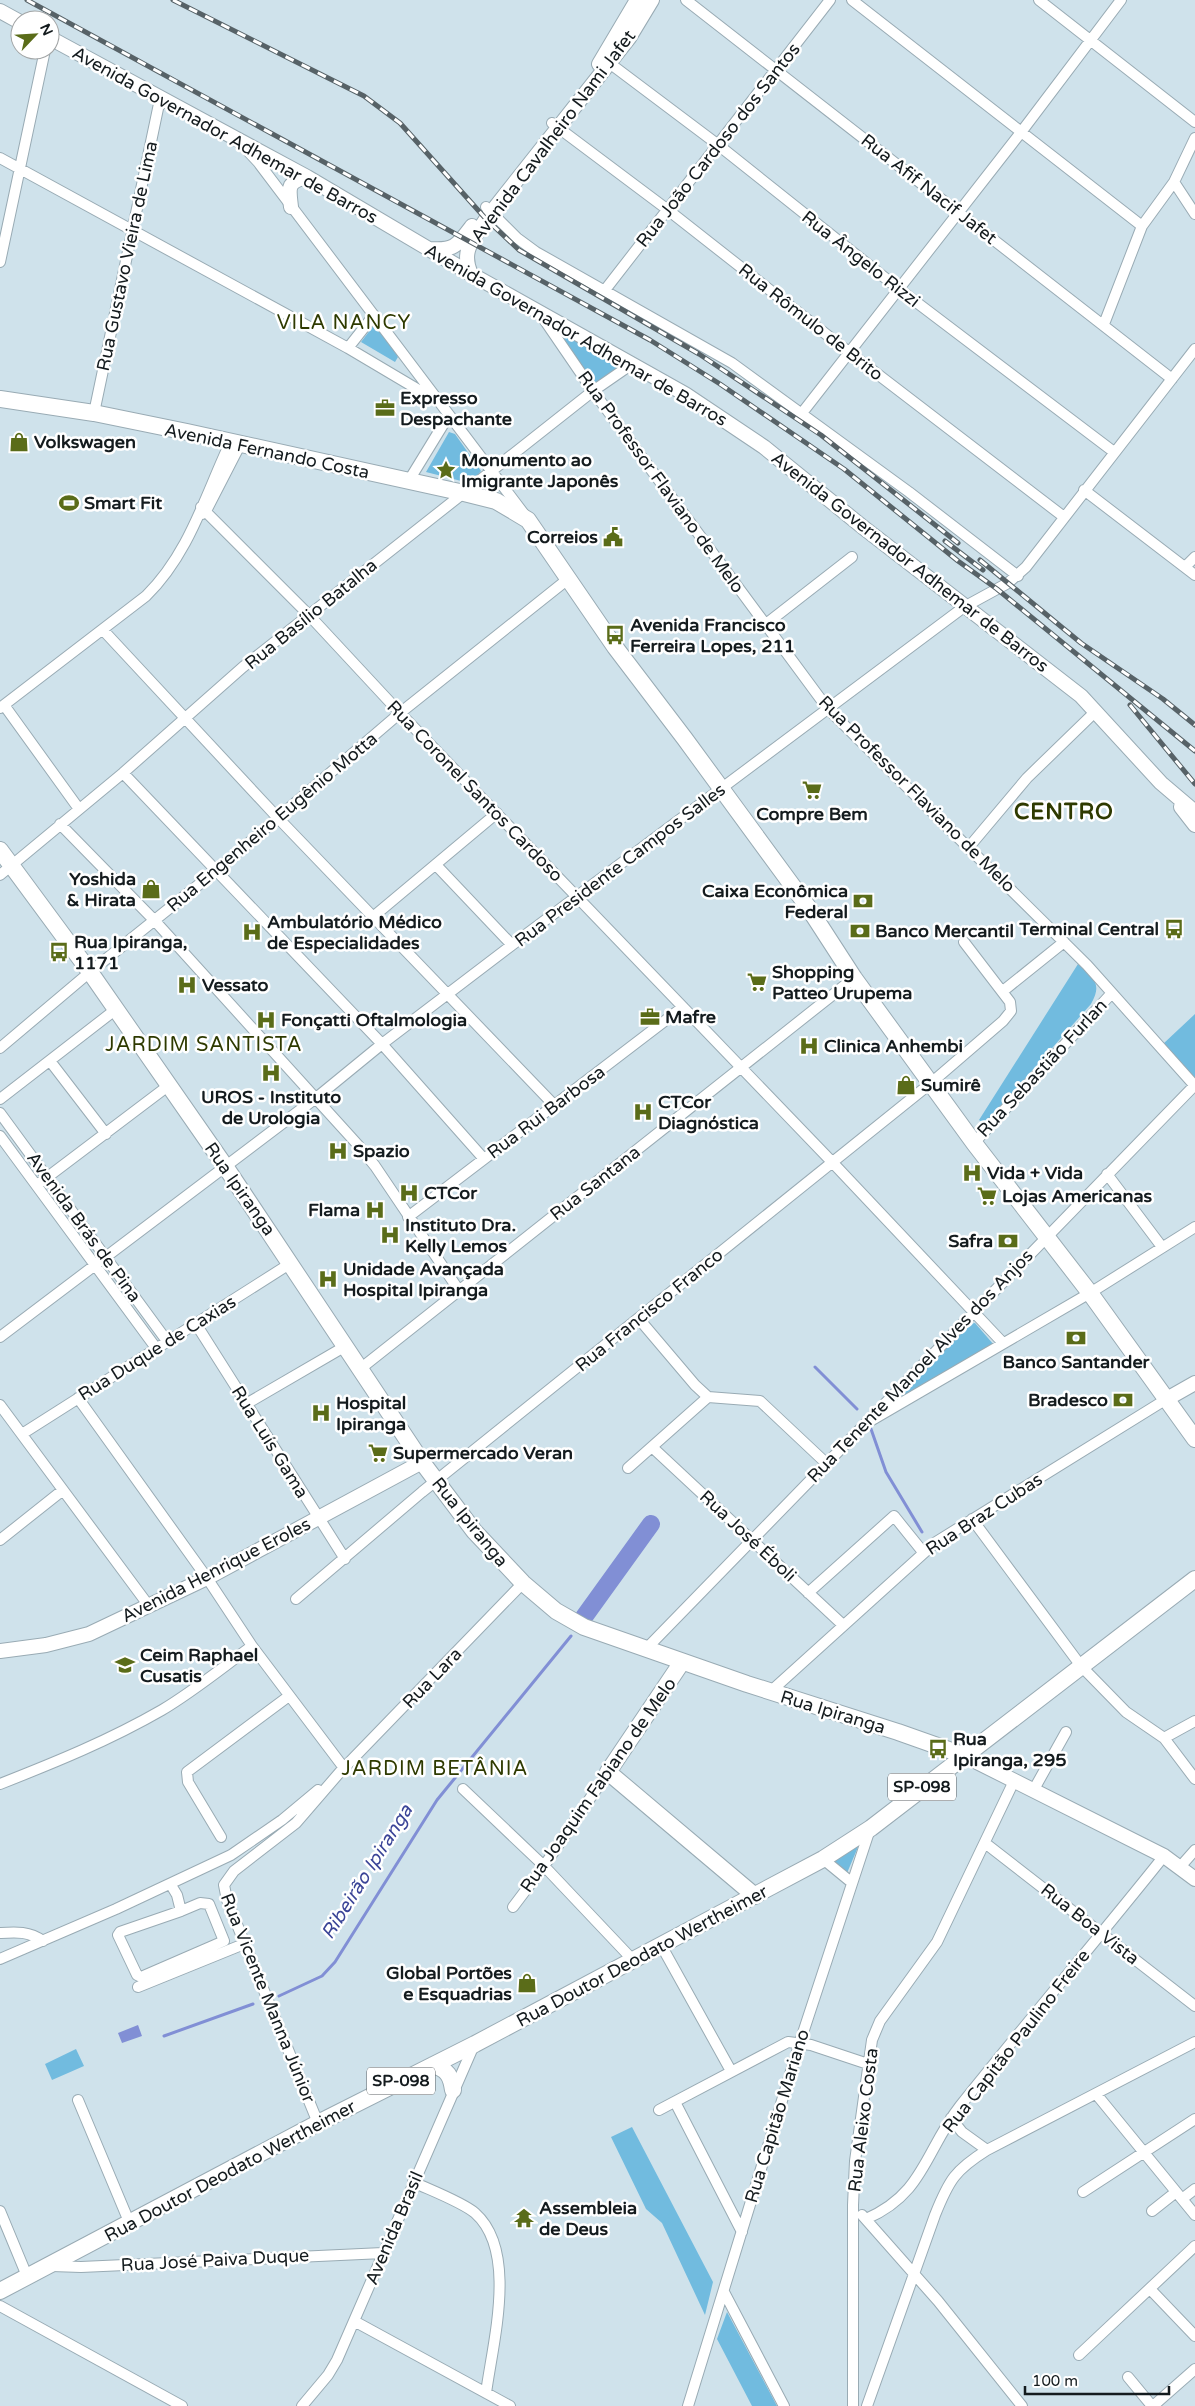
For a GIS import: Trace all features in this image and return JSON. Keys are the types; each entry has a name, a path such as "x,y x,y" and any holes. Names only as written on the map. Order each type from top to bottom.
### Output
{"main road":[{"name":"Avenida Cavalheiro Nami Jafet","path":"607,61 637,0"},
{"name":"Avenida Cavalheiro Nami Jafet","path":"428,249 444,250 458,244 607,61 629,38 652,0"},
{"name":"Avenida Governador Adhemar de Barros","path":"60,44 307,177 471,274 685,394 764,447 964,607 1069,687 1096,711 1167,788 1195,812"},
{"path":"290,207 291,184 307,177"},
{"name":"Avenida Cavalheiro Nami Jafet","path":"471,274 466,263 467,251 488,209"},
{"name":"Avenida Fernando Costa","path":"0,399 94,414 464,493 496,501 528,520"},
{"path":"528,520 637,679 722,789 808,907 854,978 974,1143 1090,1293 1195,1440"},
{"path":"1167,788 1195,825"},
{"name":"Rua Ipiranga","path":"0,850 6,870 90,972 291,1263 344,1347 422,1462 479,1536 523,1583 556,1611 584,1627 770,1692 963,1755 1164,1856 1190,1872"},
{"name":"Rua Braz Cubas","path":"1165,1400 1195,1382"},
{"name":"Avenida Henrique Eroles","path":"0,1650 46,1645 79,1637 149,1606 207,1578 422,1462"},
{"name":"Rua Doutor Deodato Wertheimer","path":"47,2266 475,2044 822,1860 870,1828 1195,1579"},
{"name":"Rua Joaquim Fabiano de Melo","path":"608,1772 682,1662"},
{"path":"608,1772 755,1896"},
{"path":"434,2065 444,2069 449,2074 453,2090"},
{"name":"SP-098","path":"0,2291 47,2266"}],"street":[{"name":"Rua Afif Nacif Jafet","path":"686,0 1104,324 1172,379"},
{"name":"Rua João Cardoso dos Santos","path":"605,290 830,0"},
{"path":"852,0 1142,226"},
{"path":"1038,0 1195,122"},
{"path":"802,413 1022,131 1121,0"},
{"path":"0,262 43,60"},
{"name":"Rua Ângelo Rizzi","path":"607,61 717,144 899,289 1114,452"},
{"name":"Rua Gustavo Vieira de Lima","path":"94,414 160,99"},
{"name":"Rua Rômulo de Brito","path":"555,126 668,210 850,353 1064,517"},
{"path":"233,137 258,162 290,207 374,314 528,520"},
{"path":"1104,324 1142,226 1174,182 1195,138"},
{"path":"0,158 348,348 439,402"},
{"path":"1174,182 1195,214"},
{"path":"488,209 518,238 536,252 732,363 909,492 1018,576"},
{"name":"Rua Professor Flaviano de Melo","path":"540,312 593,391 828,709 1083,961 1195,1085"},
{"path":"348,348 374,314"},
{"name":"Rua Presidente Campos Salles","path":"0,1337 316,1098 382,1044 576,897 964,607 1018,576 1195,349"},
{"name":"Rua Basílio Batalha","path":"6,870 123,773 308,614 593,391 632,364"},
{"path":"408,482 450,415"},
{"path":"79,809 2,706 103,630 146,596 164,578 173,566 235,444"},
{"path":"1084,490 1195,575"},
{"name":"Rua Coronel Santos Cardoso","path":"202,511 308,614 400,713 833,1163 1003,1343"},
{"path":"766,624 852,557"},
{"path":"1185,567 1195,557"},
{"name":"Rua Engenheiro Eugênio Motta","path":"0,1048 90,972 217,870 400,713 568,579"},
{"path":"103,630 278,818 556,1106"},
{"path":"969,847 1027,778 1096,711"},
{"path":"123,773 382,1044 484,1159"},
{"path":"374,916 497,813"},
{"path":"60,824 155,921 376,1166 408,1217 458,1289"},
{"path":"436,865 512,945"},
{"path":"964,942 1003,991 1066,945"},
{"name":"Rua Santana","path":"360,1369 458,1289 854,978"},
{"name":"Rua Francisco Franco","path":"296,1599 436,1481 931,1083 1009,1015 1012,1006 1003,991"},
{"name":"Rua Sebastião Furlan","path":"974,1143 1111,994"},
{"name":"Rua Rui Barbosa","path":"408,1217 556,1106 683,1007"},
{"path":"0,1099 115,1010"},
{"path":"50,1060 106,1134"},
{"name":"Rua Tenente Manoel Alves dos Anjos","path":"646,1648 972,1311 1195,1085"},
{"path":"37,1186 168,1086"},
{"name":"Avenida Brás de Pina","path":"0,1113 167,1341"},
{"name":"Avenida Brás de Pina","path":"0,1136 156,1348"},
{"path":"1107,1174 1162,1247"},
{"path":"858,1429 1090,1293 1195,1227"},
{"name":"Rua Duque de Caxias","path":"22,1434 291,1263"},
{"path":"639,1319 695,1385 708,1397 760,1401 826,1463"},
{"name":"Rua Luís Gama","path":"196,1324 345,1559"},
{"path":"246,1404 344,1347"},
{"path":"628,1468 708,1397"},
{"path":"0,1959 171,1885 231,1855 282,1820 342,1770 252,1646 207,1578 78,1398"},
{"name":"Rua Braz Cubas","path":"770,1692 924,1552 972,1519 1165,1400"},
{"path":"0,1405 149,1606"},
{"name":"Rua José Éboli","path":"652,1447 843,1625"},
{"path":"0,1540 64,1490"},
{"path":"808,1593 894,1516 924,1552"},
{"path":"972,1519 1081,1666 1126,1712 1164,1738 1195,1779"},
{"name":"Rua Lara","path":"342,1770 523,1583"},
{"path":"0,1784 84,1750 128,1729 164,1708 252,1646"},
{"path":"221,1837 188,1782 186,1778 187,1772 289,1696"},
{"path":"1164,1738 1195,1721"},
{"path":"1033,1791 1066,1732"},
{"name":"Rua Vicente Manna Júnior","path":"318,2124 244,1944 224,1893 224,1885 227,1877 296,1823 342,1770"},
{"name":"Rua Joaquim Fabiano de Melo","path":"513,1907 544,1866 608,1772"},
{"name":"Rua Aleixo Costa","path":"853,2406 853,2205 855,2161 872,2040 880,2021 937,1942 1014,1781"},
{"path":"463,1790 544,1866 632,1960"},
{"name":"Rua Capitão Mariano","path":"688,2406 800,2042 870,1828"},
{"name":"Rua Boa Vista","path":"985,1843 1195,2006"},
{"path":"1190,1872 1195,1850"},
{"name":"Rua Capitão Paulino Freire","path":"866,2219 885,2211 909,2188 951,2118 1164,1856"},
{"path":"822,1860 851,1882"},
{"path":"171,1885 177,1895 181,1911"},
{"path":"200,1903 209,1904 224,1941 141,1977 137,1976 118,1935 120,1932 181,1911 200,1903"},
{"path":"0,1932 34,1934 43,1941"},
{"path":"138,1987 244,1944"},
{"path":"661,1945 731,2071"},
{"path":"659,2110 788,2042 800,2042 868,2064"},
{"path":"867,2406 946,2188 964,2165 987,2150 1195,2042"},
{"name":"Avenida Brasil","path":"302,2406 328,2375 354,2321 453,2090 475,2044"},
{"path":"1096,2095 1195,2214"},
{"path":"78,2100 130,2224"},
{"path":"675,2102 742,2232"},
{"path":"951,2118 962,2132 987,2150"},
{"path":"1083,2192 1195,2119"},
{"path":"413,2182 473,2211 488,2226 495,2241 500,2274 486,2393"},
{"path":"1152,2211 1195,2189"},
{"path":"853,2205 915,2275 1022,2406"},
{"path":"0,2211 27,2276"},
{"path":"1079,2355 1195,2246"},
{"name":"Rua José Paiva Duque","path":"47,2266 81,2268 383,2253"},
{"path":"1150,2289 1195,2336"},
{"path":"724,2292 784,2406"},
{"path":"0,2306 182,2406"},
{"path":"354,2321 510,2406"},
{"path":"1128,2377 1152,2406 1195,2369"}],"shaded area":[{"path":"374,325 379,327 398,357 395,362 361,342"},
{"path":"558,331 621,365 593,385"},
{"path":"449,432 455,434 481,471 473,481 465,482 426,472"},
{"path":"1078,964 1095,981 1095,997 1091,1004 985,1124 979,1120"},
{"path":"1195,1014 1195,1079 1163,1044"},
{"path":"975,1323 994,1345 885,1410 970,1324"},
{"path":"861,1840 847,1873 829,1857"},
{"path":"138,2025 142,2036 122,2043 118,2033"},
{"path":"76,2049 84,2066 52,2080 45,2064"},
{"path":"632,2127 713,2282 705,2315 662,2223 646,2209 611,2137"},
{"path":"727,2312 777,2406 752,2406 717,2339"}],"waterway":[{"path":"815,1367 857,1409"},
{"path":"871,1429 886,1472 922,1532"},
{"name":"Ribeirão Ipiranga","path":"584,1617 651,1524"},
{"name":"Ribeirão Ipiranga","path":"279,1996 322,1976 335,1962 437,1800 571,1636"},
{"path":"164,2036 253,2004"}],"railway":[{"path":"27,0 650,340 720,384 844,469 958,561 997,589 1195,751"},
{"path":"173,0 364,96 400,123 486,219 519,250 699,354 821,435 958,543"},
{"path":"945,541 983,570"},
{"path":"980,560 1081,643 1163,699 1195,725"},
{"path":"1130,705 1195,784"}],"place":[{"name":"Expresso Despachante","path":"385,408"},
{"name":"Volkswagen","path":"19,442"},
{"name":"Monumento ao Imigrante Japonês","path":"446,470"},
{"name":"Smart Fit","path":"69,503"},
{"name":"Correios","path":"613,537"},
{"name":"Avenida Francisco Ferreira Lopes, 211","path":"615,635"},
{"name":"Compre Bem","path":"812,790"},
{"name":"Yoshida & Hirata","path":"151,889"},
{"name":"Caixa Econômica Federal","path":"863,901"},
{"name":"Terminal Central","path":"1174,929"},
{"name":"Banco Mercantil","path":"860,931"},
{"name":"Ambulatório Médico de Especialidades","path":"252,932"},
{"name":"Rua Ipiranga, 1171","path":"59,952"},
{"name":"Shopping Patteo Urupema","path":"757,982"},
{"name":"Vessato","path":"187,985"},
{"name":"Mafre","path":"650,1017"},
{"name":"Fonçatti Oftalmologia","path":"266,1020"},
{"name":"Clinica Anhembi","path":"809,1046"},
{"name":"UROS - Instituto de Urologia","path":"271,1073"},
{"name":"Sumirê","path":"906,1085"},
{"name":"CTCor Diagnóstica","path":"643,1112"},
{"name":"Spazio","path":"338,1151"},
{"name":"Vida + Vida","path":"972,1173"},
{"name":"CTCor","path":"409,1193"},
{"name":"Lojas Americanas","path":"987,1196"},
{"name":"Flama","path":"375,1210"},
{"name":"Instituto Dra. Kelly Lemos","path":"390,1235"},
{"name":"Safra","path":"1008,1241"},
{"name":"Unidade Avançada Hospital Ipiranga","path":"328,1279"},
{"name":"Banco Santander","path":"1076,1338"},
{"name":"Bradesco","path":"1123,1400"},
{"name":"Hospital Ipiranga","path":"321,1413"},
{"name":"Supermercado Veran","path":"378,1453"},
{"name":"Ceim Raphael Cusatis","path":"125,1665"},
{"name":"Rua Ipiranga, 295","path":"938,1749"},
{"name":"Global Portões e Esquadrias","path":"527,1983"},
{"name":"Assembleia de Deus","path":"524,2218"}],"district":[{"name":"VILA NANCY","path":"344,323"},
{"name":"CENTRO","path":"1064,812"},
{"name":"JARDIM SANTISTA","path":"204,1045"},
{"name":"JARDIM BETÂNIA","path":"435,1769"}]}
